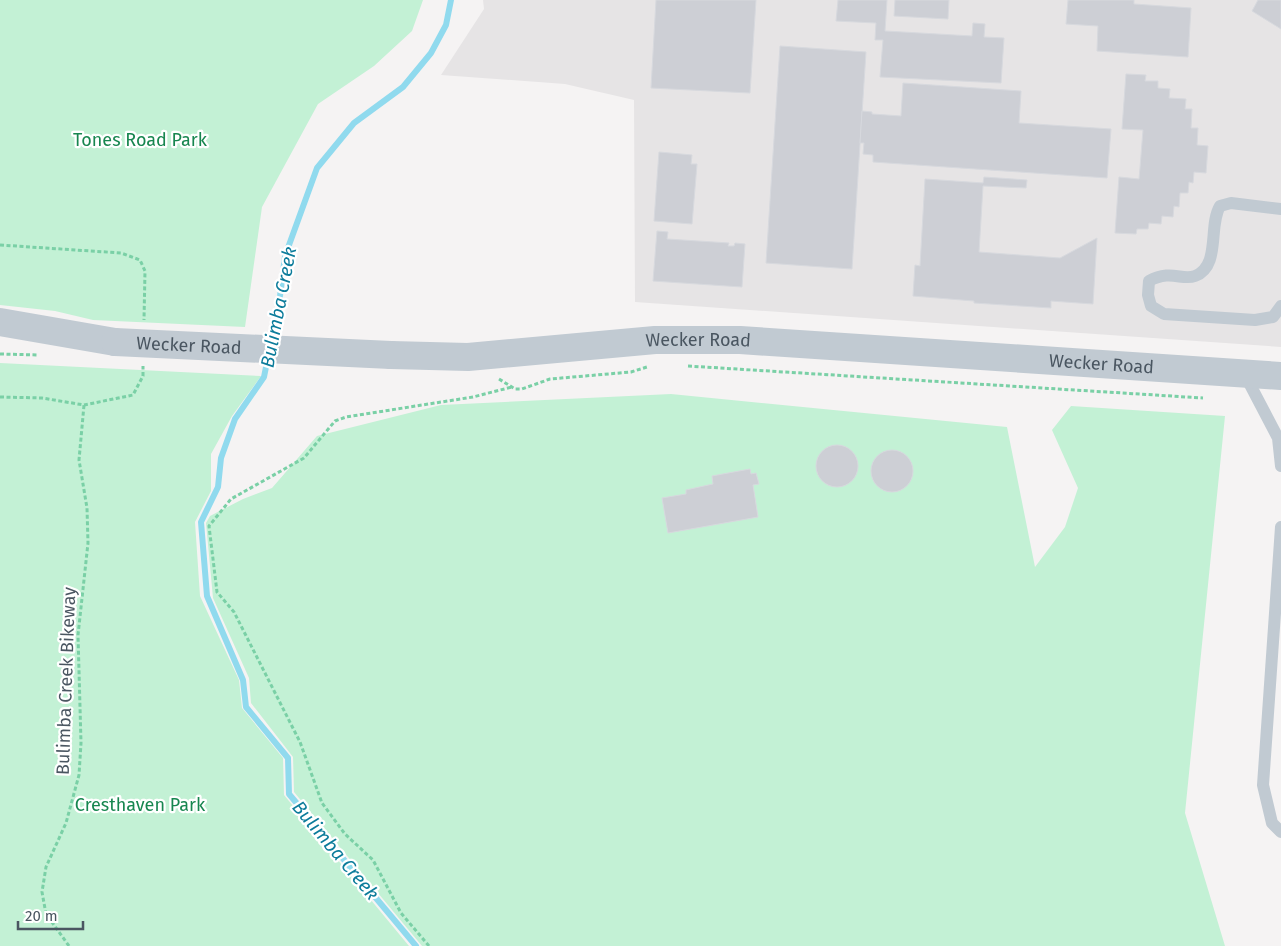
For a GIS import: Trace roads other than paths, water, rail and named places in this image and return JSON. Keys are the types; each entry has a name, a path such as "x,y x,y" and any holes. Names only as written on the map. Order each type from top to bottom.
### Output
{"street":[{"name":"Wecker Road","path":"0,322 115,342"},
{"name":"Wecker Road","path":"0,335 391,355 468,357 655,340 740,340 1281,376"}],"lane":[{"path":"1281,209 1231,203 1220,206 1215,214 1210,260 1204,272 1192,278 1173,274 1160,275 1149,281 1148,295 1151,306 1164,314 1255,320 1273,317 1281,306"},
{"path":"1244,374 1278,438 1281,466"},
{"path":"1281,527 1263,785 1272,823 1281,832"}],"waterway":[{"name":"Bulimba Creek","path":"271,342 285,256 317,168 354,123 403,87 431,53 446,25 451,0"},
{"name":"Bulimba Creek","path":"268,357 264,377 235,419 221,458 218,487 201,522 207,596 243,680 246,707 288,758 289,794 416,946"}],"park label":[{"name":"Tones Road Park","path":"140,140"},
{"name":"Cresthaven Park","path":"140,805"}]}
